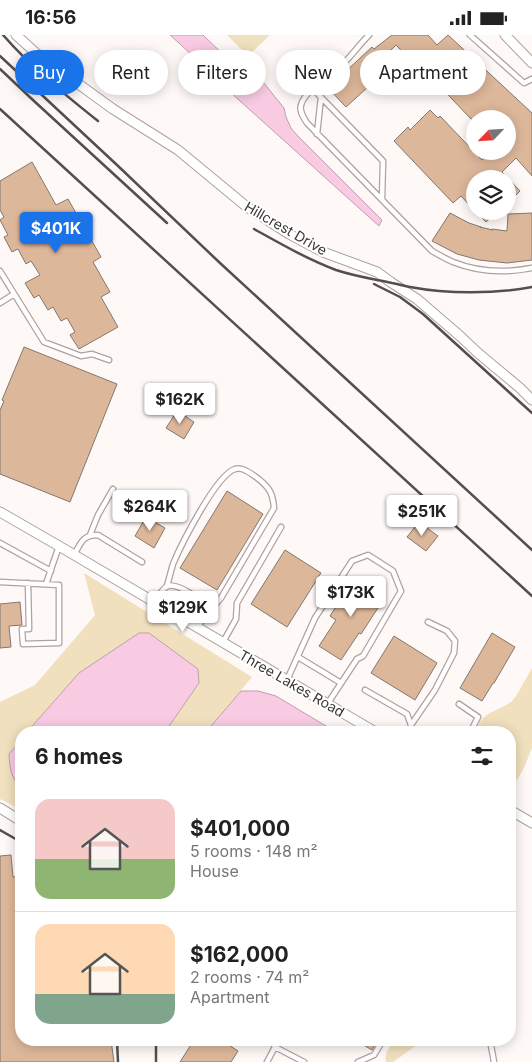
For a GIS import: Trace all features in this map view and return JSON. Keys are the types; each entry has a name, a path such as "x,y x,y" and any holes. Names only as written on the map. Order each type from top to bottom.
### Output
{"street":[{"name":"Hillcrest Drive","path":"16,35 37,54 106,103 178,150 247,207 323,252 377,272 417,299 532,400"},
{"path":"505,35 532,63"},
{"name":"Three Lakes Road","path":"0,512 366,726"},
{"path":"0,808 15,817"},
{"path":"516,814 532,823"}],"lane":[{"path":"350,56 369,35"},
{"path":"470,35 524,83 532,79"},
{"path":"307,95 301,105 301,114 307,123 432,251 453,262 477,269 501,272 532,268"},
{"path":"317,134 321,97"},
{"path":"321,97 383,161 382,199"},
{"path":"0,271 44,342 81,356 92,354 109,360"},
{"path":"0,303 14,294"},
{"path":"155,602 167,586 180,549 209,497 224,476 236,469 247,470 267,485 273,499 274,508 221,598 197,627"},
{"path":"90,535 112,489"},
{"path":"223,642 236,619 237,603 281,527"},
{"path":"74,555 82,540 90,535 98,535 142,562"},
{"path":"0,543 51,571"},
{"path":"46,584 59,546"},
{"path":"288,680 315,618 352,561 368,555 393,571 401,591 363,656 357,659 328,703"},
{"path":"0,582 28,583 59,585 58,643 23,644 22,629 28,629 28,583"},
{"path":"167,586 176,586 201,599 207,606 208,613"},
{"path":"411,725 435,690 454,653 455,641 447,631 428,622"},
{"path":"298,657 341,683"},
{"path":"365,690 407,714 411,725"},
{"path":"459,704 478,717 474,726"},
{"path":"358,1062 374,1055 379,1046"},
{"path":"491,1046 494,1062"},
{"path":"267,1062 274,1047 304,1062"}],"shaded area":[{"path":"170,35 203,35 219,50 186,50"},
{"path":"227,35 270,35 254,50 242,50"},
{"path":"266,86 284,108 291,128 382,220 379,226 233,95 266,95"},
{"path":"84,573 252,677 211,726 169,726 199,683 79,673 32,726 15,726 15,747 9,754 15,774 15,807 0,799 0,702 35,685 95,615"},
{"path":"139,633 149,633 198,669 199,683 169,726 32,726 79,673"},
{"path":"532,668 532,748 523,770 516,781 516,726 479,726 481,721 490,713 511,702"},
{"path":"241,691 258,691 276,696 326,726 211,726"},
{"path":"15,747 15,780 10,768 9,754"},
{"path":"391,1046 416,1046 393,1062 386,1062 387,1053"}],"building":[{"path":"392,35 428,35 437,45 448,35 464,50 401,50 396,45 391,50 369,50 372,47 374,49"},
{"path":"360,58 360,94 346,107 335,95 350,95 350,68"},
{"path":"486,70 532,113 532,176 516,158 516,110 466,110 466,114 448,95 486,95"},
{"path":"430,110 438,118 440,116 466,143 466,160 514,160 504,170 466,170 466,201 461,196 453,203 394,141 408,127 410,130"},
{"path":"32,162 56,205 68,199 101,257 93,262 110,292 101,297 118,327 79,349 70,335 75,332 67,318 61,321 53,307 48,310 39,295 34,298 25,283 40,275 31,261 26,264 18,249 12,252 4,237 8,235 0,220 4,217 0,210 0,181"},
{"path":"516,187 520,191 516,195"},
{"path":"450,213 480,227 507,231 508,220 516,220 516,214 532,213 532,260 507,263 479,260 457,254 432,241"},
{"path":"24,347 117,384 70,502 0,474 0,410 4,401 2,400"},
{"path":"177,411 194,422 184,439 166,428"},
{"path":"227,491 263,514 217,590 180,568"},
{"path":"146,517 165,528 154,548 135,536"},
{"path":"419,522 438,536 426,551 407,537"},
{"path":"285,550 321,573 287,627 251,604"},
{"path":"353,580 370,591 372,589 385,597 361,634 359,633 341,660 319,646 336,620 330,616"},
{"path":"20,602 22,625 9,626 11,647 0,648 0,604"},
{"path":"492,633 515,647 482,701 460,688"},
{"path":"394,636 437,663 415,700 371,673"},
{"path":"11,855 13,877 15,877 15,1046 112,1046 114,1062 0,1062 0,856"},
{"path":"190,1046 230,1046 238,1051 231,1062 180,1062"},
{"path":"365,1046 374,1046 372,1050"}],"railway":[{"path":"3,35 36,69 98,121"},
{"path":"0,56 220,263 532,550"},
{"path":"0,69 167,223"},
{"path":"0,109 532,596"},
{"path":"254,229 304,256 336,270 408,287 439,291 471,292 503,291 532,287"},
{"path":"374,284 400,297 423,314 532,413"},
{"path":"0,830 15,839"},
{"path":"117,1046 118,1062"},
{"path":"156,1046 156,1062"}]}
